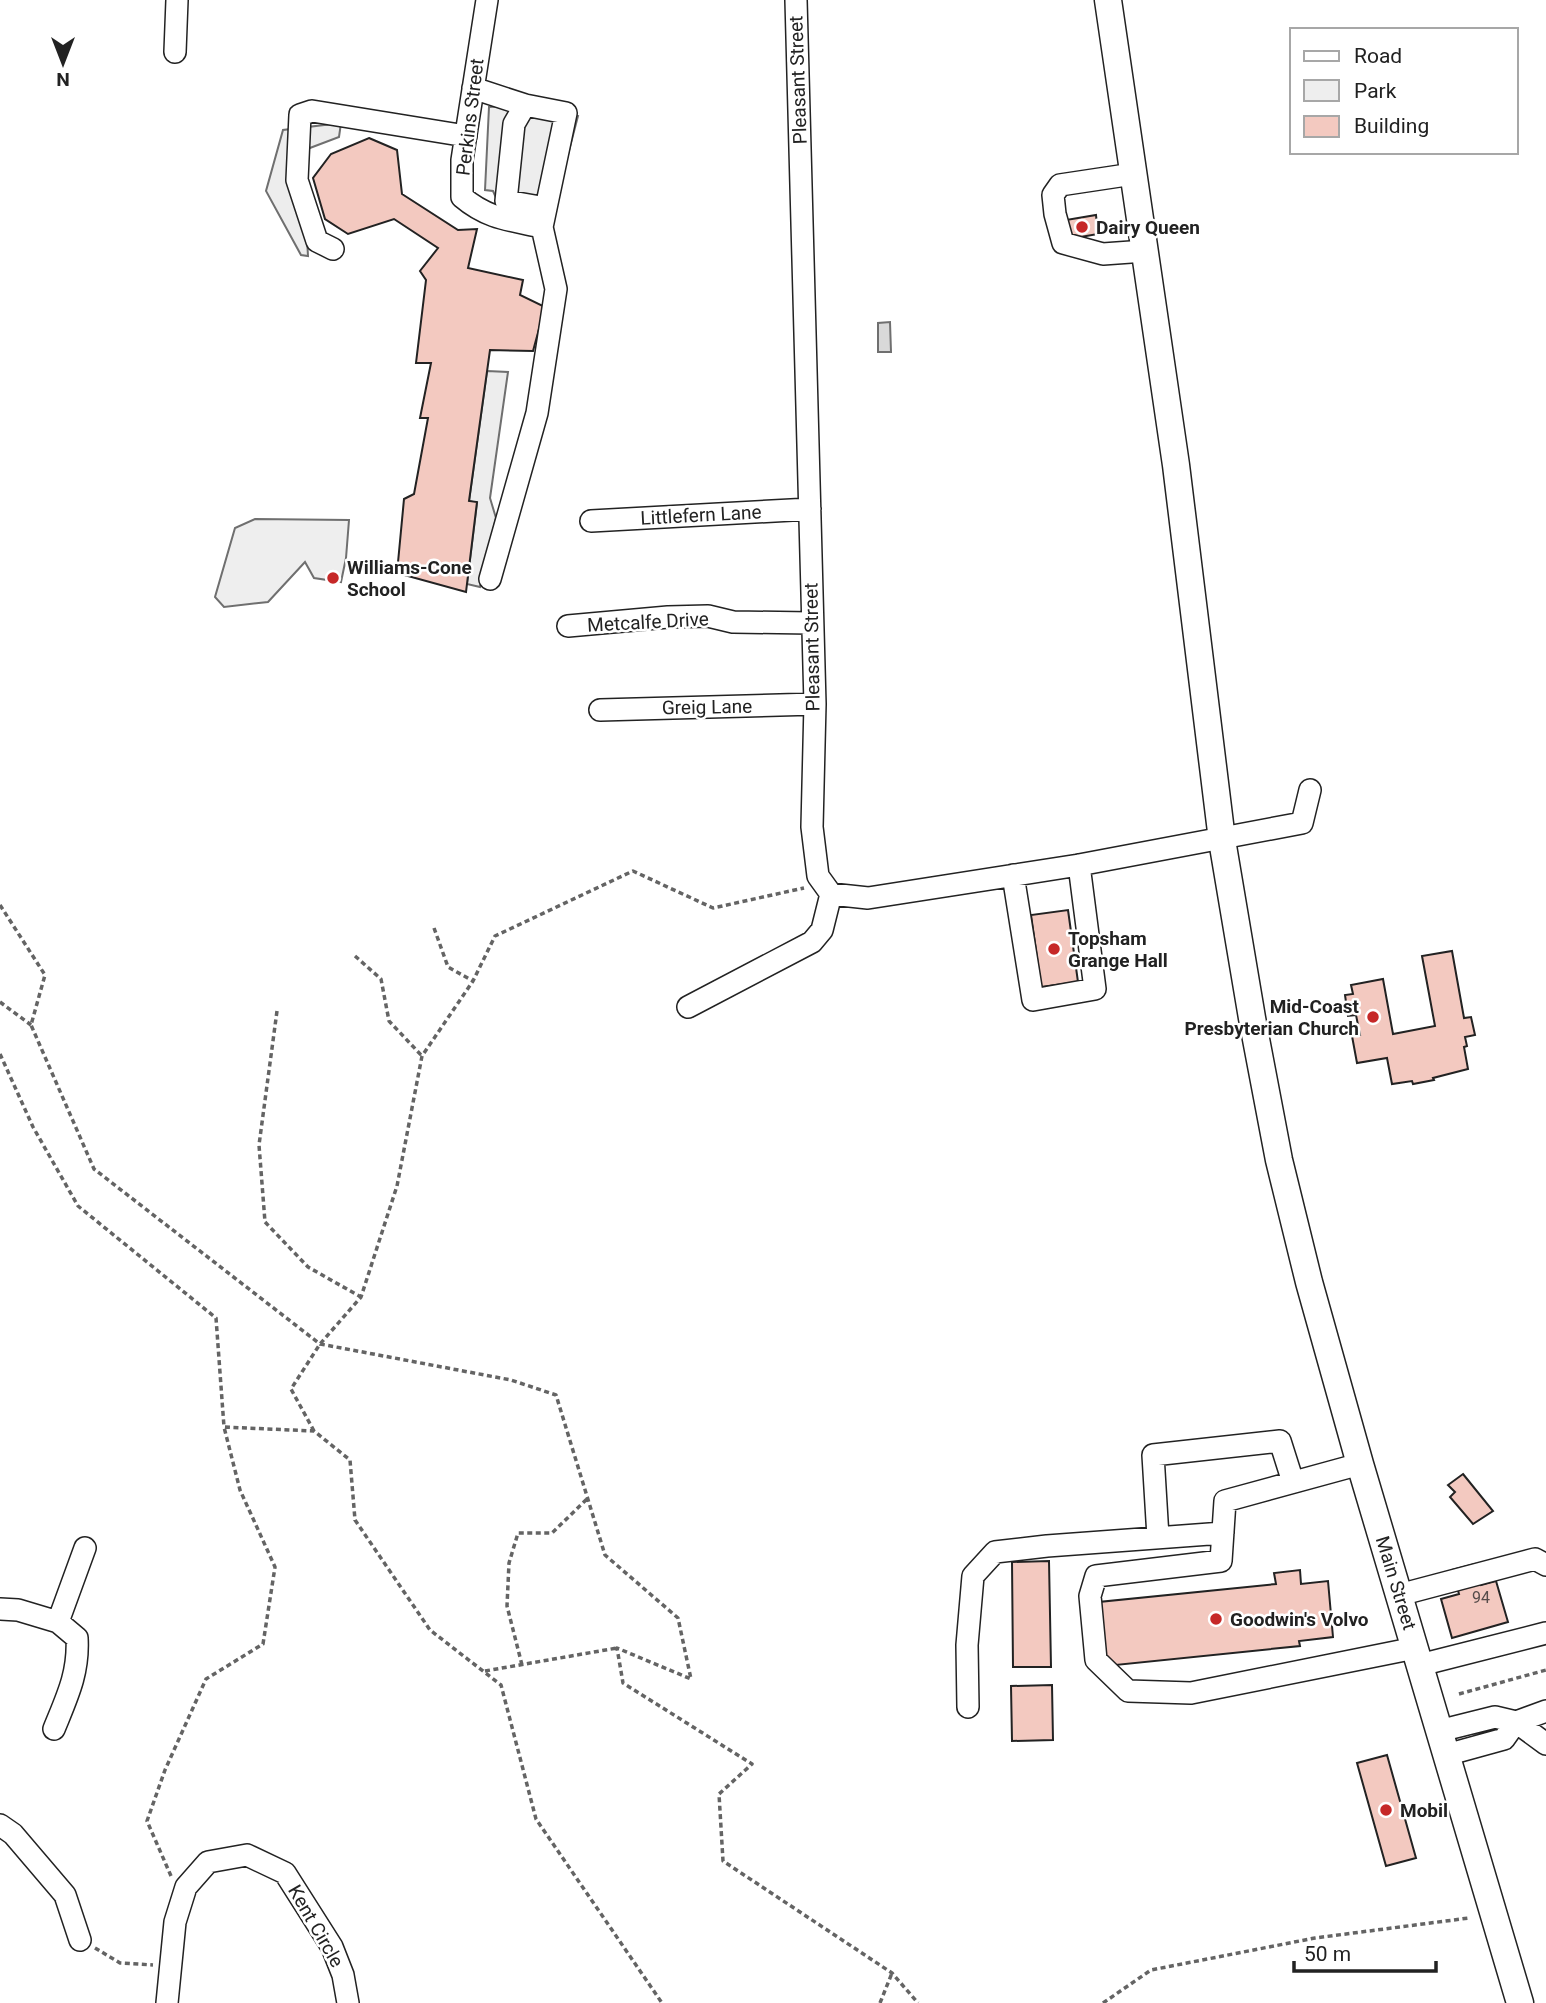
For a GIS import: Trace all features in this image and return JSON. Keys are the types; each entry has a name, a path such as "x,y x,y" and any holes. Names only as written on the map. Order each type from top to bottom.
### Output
{"main road":[{"name":"Main Street","path":"1108,0 1176,465 1222,839 1279,1160 1309,1282 1360,1464 1520,2003"}],"street":[{"path":"175,52 177,0"},
{"name":"Perkins Street","path":"487,0 482,17 462,160 462,197 478,211 495,217 544,217"},
{"name":"Pleasant Street","path":"796,0 815,704 812,827 818,876 831,894"},
{"path":"473,88 525,105 566,113 544,217 556,289 537,413 490,579"},
{"path":"525,105 514,124 506,201 544,217"},
{"path":"333,249 317,241 297,180 300,115 312,111 466,136"},
{"path":"1133,174 1060,185 1053,195 1055,214 1063,243 1103,254 1145,251"},
{"name":"Littlefern Lane","path":"591,521 810,509"},
{"name":"Metcalfe Drive","path":"568,626 695,616 733,622 811,623"},
{"name":"Greig Lane","path":"600,710 815,704"},
{"path":"688,1006 812,942 822,930 831,894 868,898 1079,865 1302,823 1310,790"},
{"path":"1013,875 1033,1000 1095,989 1079,865"},
{"path":"1158,1537 1153,1455 1280,1441 1293,1482"},
{"path":"1360,1464 1225,1501 1220,1561 1096,1576 1090,1595 1096,1660 1128,1691 1191,1693 1546,1633"},
{"path":"968,1707 967,1645 973,1576 995,1552 1223,1533"},
{"path":"58,1622 86,1548"},
{"path":"1399,1595 1535,1559 1546,1565"},
{"path":"0,1609 18,1610 58,1622 77,1638 78,1660 54,1729"},
{"path":"1516,1722 1546,1711"},
{"path":"1443,1743 1495,1717 1516,1722 1546,1744"},
{"path":"0,1825 13,1834 65,1895 80,1940"},
{"name":"Kent Circle","path":"167,2003 175,1922 186,1887 208,1862 247,1855 285,1873 332,1947 344,1975 348,2003"}],"path":[{"path":"662,2003 536,1819 501,1685 430,1630 355,1520 351,1460 314,1431 291,1389 320,1344 361,1297 397,1186 422,1056 473,981 495,936 634,871 713,908 810,887"},
{"path":"0,905 45,975 31,1025"},
{"path":"434,928 448,967 473,981"},
{"path":"355,957 381,979 389,1021 422,1056"},
{"path":"0,1002 31,1025 94,1169 320,1344 511,1380 556,1395 605,1555 678,1618 691,1679 617,1648 484,1671"},
{"path":"277,1011 259,1145 265,1222 308,1267 361,1297"},
{"path":"0,1054 33,1127 78,1206 216,1318 224,1427 240,1490 275,1567 263,1644 206,1679 165,1770 147,1821 182,1901"},
{"path":"224,1427 314,1431"},
{"path":"522,1665 507,1606 509,1563 517,1533 552,1533 588,1498"},
{"path":"617,1648 624,1683 752,1764 719,1794 723,1861 892,1973 918,2003"},
{"path":"1459,1694 1546,1670"},
{"path":"1103,2003 1152,1970 1315,1938 1469,1918"},
{"path":"80,1940 121,1963 169,1966"},
{"path":"880,2003 892,1973"}],"green space":[{"path":"255,519 349,520 341,582 314,578 305,562 268,602 224,607 215,597 235,528"}],"shaded area":[{"path":"525,105 578,116 557,197 501,209 493,191 485,190 489,107"},
{"path":"341,123 339,137 302,151 308,256 301,255 266,191 283,130"},
{"path":"890,322 891,352 878,352 878,323"},
{"path":"487,371 508,372 490,498 496,518 480,587 467,584 477,503 469,501"}],"building":[{"path":"369,138 397,150 402,194 458,230 477,229 468,268 523,280 520,295 545,307 533,351 490,350 469,501 477,502 466,592 397,573 404,499 414,494 428,418 420,418 431,363 416,363 426,280 420,271 438,248 394,219 348,234 325,219 313,178 331,154"},
{"name":"Dairy Queen","path":"1096,215 1098,234 1069,239 1066,220"},
{"name":"Topsham Grange Hall","path":"1068,910 1078,982 1041,987 1031,915"},
{"name":"Mid-Coast Presbyterian Church","path":"1452,951 1464,1018 1471,1017 1475,1035 1465,1037 1468,1069 1433,1078 1434,1080 1392,1084 1387,1058 1357,1063 1352,1036 1360,1035 1356,1015 1348,1016 1345,995 1353,994 1351,985 1383,979 1393,1034 1435,1026 1422,956"},
{"path":"1463,1474 1493,1511 1473,1524 1450,1497 1455,1492 1448,1485"},
{"path":"1049,1561 1051,1667 1013,1667 1012,1562"},
{"path":"1475,1564 1481,1585 1496,1581 1508,1622 1452,1638 1441,1599 1459,1594 1452,1570"},
{"name":"Goodwin's Volvo","path":"1300,1570 1301,1584 1328,1581 1333,1637 1299,1641 1300,1646 1106,1666 1099,1602 1276,1584 1274,1573"},
{"path":"1052,1685 1053,1740 1012,1741 1011,1686"},
{"name":"Mobil","path":"1387,1755 1416,1858 1386,1866 1357,1763"}],"place":[{"name":"Dairy Queen","path":"1082,227"},
{"name":"Williams-Cone School","path":"333,578"},
{"name":"Topsham Grange Hall","path":"1054,949"},
{"name":"Mid-Coast Presbyterian Church","path":"1373,1017"},
{"name":"Goodwin's Volvo","path":"1216,1619"},
{"name":"Mobil","path":"1386,1810"}]}
